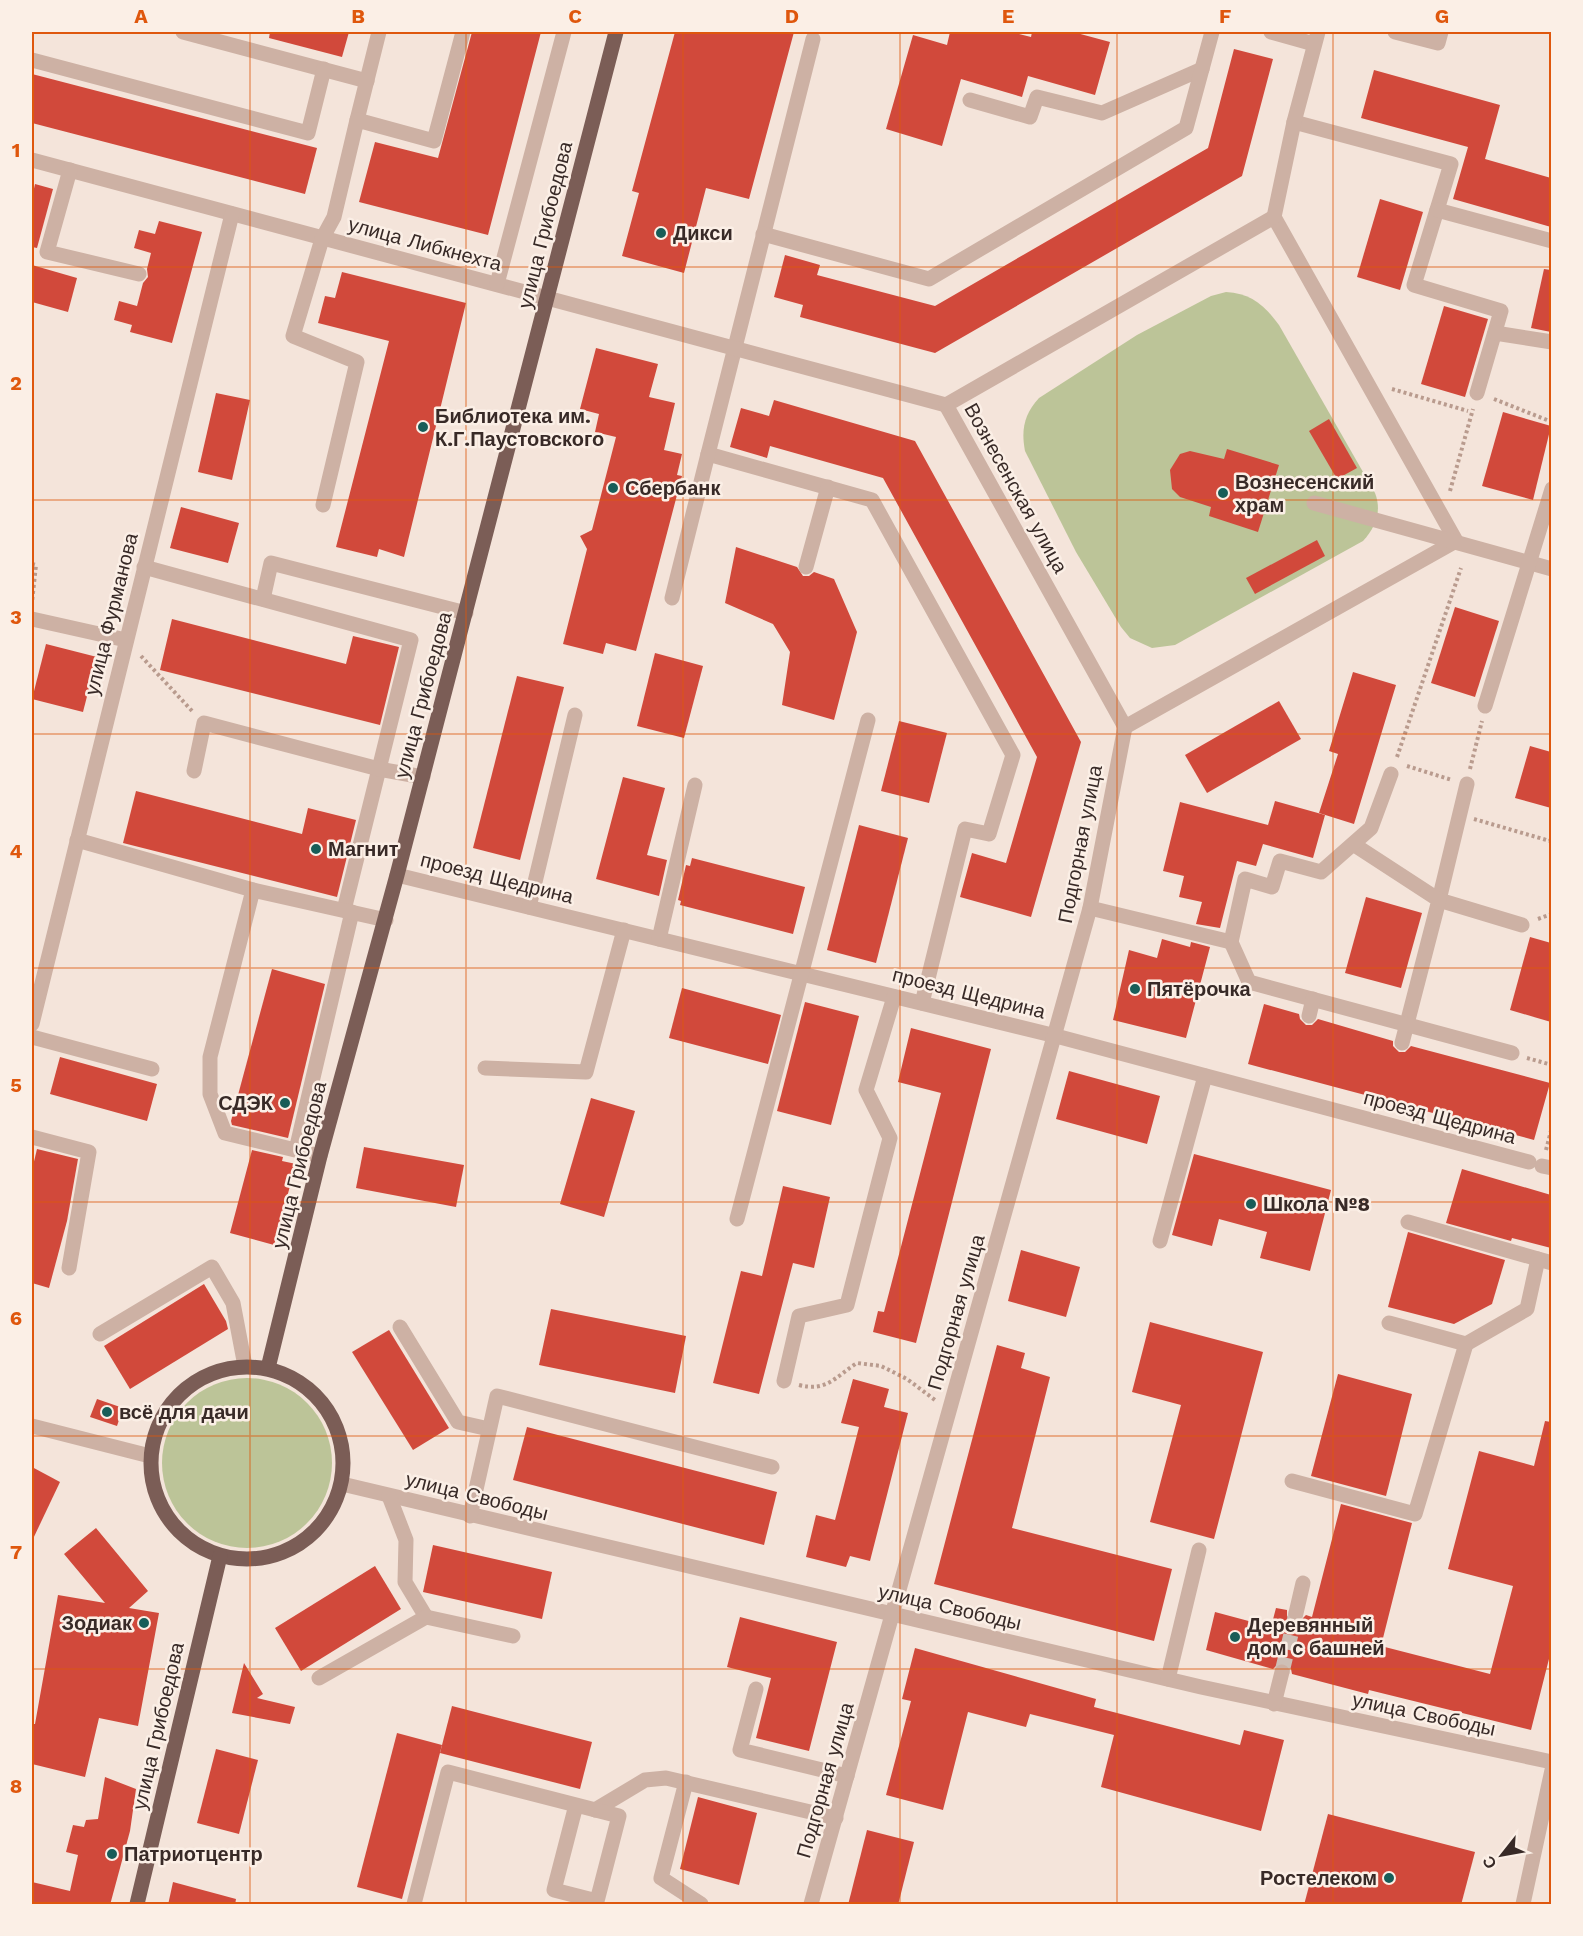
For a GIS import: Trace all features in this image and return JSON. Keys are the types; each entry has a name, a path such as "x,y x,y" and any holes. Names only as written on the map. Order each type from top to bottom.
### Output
{"main road":[{"name":"улица Грибоедова","path":"268,1368 320,1156 398,875 616,32"},
{"path":"245,1366 268,1368 291,1377 319,1399 336,1425 344,1455 342,1484 326,1520 304,1542 277,1556 251,1560 220,1556 186,1539 168,1520 154,1490 150,1456 158,1424 176,1397 213,1372 245,1366"},
{"name":"улица Грибоедова","path":"137,1905 220,1556"}],"street":[{"path":"183,32 367,81"},
{"path":"322,505 357,362 293,336 322,238 334,217 379,32"},
{"path":"357,120 434,141 463,32"},
{"path":"497,284 564,32"},
{"path":"763,234 929,279 1186,128 1212,32"},
{"path":"1271,32 1316,38 1294,122 1274,217 1456,541"},
{"path":"1395,32 1438,43 1441,32"},
{"path":"672,598 733,348 813,39"},
{"path":"32,60 308,133 324,69"},
{"path":"970,100 1030,117 1037,97 1102,113 1202,69"},
{"path":"1294,122 1451,164 1414,285 1501,310 1477,393"},
{"name":"улица Либкнехта","path":"32,160 946,405"},
{"path":"70,171 47,252 139,274"},
{"path":"1437,210 1551,241"},
{"name":"улица Фурманова","path":"32,1024 232,214"},
{"name":"Вознесенская улица","path":"1125,727 946,405 1274,217"},
{"path":"1495,333 1551,342"},
{"path":"708,454 872,500 1013,755 989,834 965,829 922,1003"},
{"path":"806,567 828,487"},
{"path":"1485,706 1551,489"},
{"path":"1314,503 1551,569"},
{"path":"1125,727 1456,541"},
{"path":"264,599 271,563 466,614"},
{"path":"144,567 411,640 379,769 296,1150"},
{"path":"32,619 126,640"},
{"path":"529,908 575,715"},
{"path":"737,1220 868,720"},
{"path":"194,771 204,723 379,769 423,777"},
{"name":"Подгорная улица","path":"811,1905 1056,1036 1090,908 1125,727"},
{"path":"1393,768 1371,828 1321,872 1280,861 1272,887 1245,879 1231,942 1249,982 1512,1053"},
{"path":"1402,1043 1467,784"},
{"path":"659,939 695,786"},
{"path":"77,840 253,890 386,920"},
{"path":"1353,844 1439,900 1522,926"},
{"name":"проезд Щедрина","path":"398,875 1056,1036 1541,1166"},
{"path":"253,890 210,1057 210,1094 225,1133 320,1156"},
{"path":"1090,908 1231,942"},
{"path":"485,1068 586,1072 624,930"},
{"path":"784,1381 799,1316 847,1305 890,1138 866,1090 894,997"},
{"path":"1309,1016 1313,999"},
{"path":"32,1037 152,1069"},
{"path":"1160,1240 1205,1076"},
{"path":"32,1137 89,1152 69,1268"},
{"path":"1292,1481 1415,1514 1466,1344 1527,1309 1545,1261 1408,1222"},
{"path":"100,1334 212,1267 233,1303 245,1366"},
{"path":"1389,1323 1466,1344"},
{"path":"400,1327 458,1422 489,1429"},
{"path":"470,1516 497,1396 772,1467"},
{"path":"32,1426 150,1456"},
{"name":"улица Свободы","path":"342,1484 892,1616 1274,1704 1551,1762"},
{"path":"389,1496 406,1540 405,1582 426,1617"},
{"path":"1167,1679 1199,1550"},
{"path":"1296,1612 1303,1583"},
{"path":"319,1678 426,1617 513,1636"},
{"path":"1274,1704 1282,1672"},
{"path":"756,1689 740,1750 847,1776"},
{"path":"1523,1905 1551,1770"},
{"path":"414,1905 448,1772 619,1816 597,1901 554,1890 576,1805"},
{"path":"595,1810 645,1780 666,1778 686,1782 729,1799 836,1818"},
{"path":"686,1782 661,1878 701,1905"}],"path":[{"path":"1388,388 1472,412"},
{"path":"1448,497 1477,393 1551,422"},
{"path":"32,564 36,565 32,611"},
{"path":"1461,568 1393,768 1467,784 1485,706"},
{"path":"126,640 204,723"},
{"path":"1459,815 1551,842 1551,834"},
{"path":"1512,1053 1551,1065"},
{"path":"784,1381 813,1389 830,1384 857,1363 881,1366 907,1378 927,1396 951,1408"}],"green space":[{"path":"1226,292 1243,295 1257,302 1279,325 1375,493 1378,512 1371,530 1363,541 1175,645 1152,648 1130,638 1121,627 1076,552 1025,451 1023,436 1025,423 1030,410 1039,398 1137,335 1211,296"},
{"path":"247,1378 279,1385 307,1403 325,1431 332,1463 325,1495 307,1523 279,1541 247,1548 215,1541 187,1523 169,1495 162,1463 169,1431 187,1403 215,1385"}],"building":[{"path":"270,32 349,32 342,57 269,38"},
{"path":"472,32 541,32 488,235 359,202 375,142 438,158"},
{"path":"675,32 794,32 749,199 706,188 684,273 622,256 639,193 632,191"},
{"path":"950,32 1011,32 1031,37 1032,32 1073,32 1110,42 1095,95 1028,76 1022,97 961,79 942,146 886,129 913,35 947,45"},
{"path":"1234,49 1273,59 1242,176 935,353 800,317 803,305 774,297 785,255 820,265 817,275 935,306 1208,148"},
{"path":"1374,70 1500,105 1485,159 1551,178 1551,227 1453,199 1468,147 1361,118"},
{"path":"32,74 317,148 305,194 32,123"},
{"path":"35,184 53,189 37,248 32,247 32,198"},
{"path":"1380,199 1423,212 1400,290 1357,277"},
{"path":"159,221 202,232 172,343 130,332 132,325 114,320 119,301 137,306 143,283 148,277 147,269 151,253 134,248 139,230 155,234"},
{"path":"32,265 77,278 68,312 32,302"},
{"path":"1544,269 1551,270 1551,332 1531,328"},
{"path":"342,272 466,303 404,557 379,549 377,557 336,547 389,341 318,323 325,296 335,298"},
{"path":"1444,306 1488,319 1465,397 1421,384"},
{"path":"596,348 658,364 649,397 675,403 664,450 682,454 677,475 682,476 636,651 606,643 603,654 563,644 587,549 580,536 592,530 616,437 595,432 599,414 580,409"},
{"path":"216,393 250,400 232,480 198,472"},
{"path":"774,400 915,441 1081,742 1031,917 960,897 972,853 1006,863 1037,757 883,478 770,446 767,458 730,447 741,408 769,416"},
{"path":"1503,412 1551,426 1533,500 1482,486"},
{"path":"1329,419 1357,468 1337,479 1309,431"},
{"name":"Вознесенский храм","path":"1227,449 1279,465 1258,532 1209,516 1211,507 1180,497 1172,489 1170,470 1180,454 1190,451 1224,459"},
{"path":"181,507 239,523 228,563 170,548"},
{"path":"1317,540 1325,556 1255,594 1246,578"},
{"path":"736,547 797,567 803,576 809,576 814,572 834,579 857,632 834,720 782,705 790,652 773,624 725,603"},
{"path":"1455,607 1499,621 1475,697 1431,683"},
{"path":"172,619 346,664 353,636 399,647 380,725 160,670"},
{"path":"46,644 97,657 83,712 32,699"},
{"path":"655,653 703,666 684,738 637,726"},
{"path":"1353,672 1396,685 1354,824 1319,813 1338,754 1329,751"},
{"path":"517,676 564,687 520,860 473,848"},
{"path":"1279,701 1301,739 1207,793 1185,755"},
{"path":"899,721 947,733 929,803 881,791"},
{"path":"1530,746 1551,752 1551,808 1515,798"},
{"path":"623,777 665,788 647,855 667,860 659,896 596,879"},
{"path":"136,791 302,834 308,808 356,820 337,897 123,843"},
{"path":"1275,801 1325,815 1313,858 1263,844 1256,866 1237,861 1220,928 1196,924 1202,902 1179,897 1184,876 1163,871 1180,802 1268,825"},
{"path":"859,825 908,838 876,963 827,950"},
{"path":"692,858 805,887 793,934 680,905 681,901 678,900 686,865 690,866"},
{"path":"1366,897 1422,913 1401,988 1345,973"},
{"path":"1530,937 1551,943 1551,1022 1510,1010"},
{"path":"1162,939 1190,947 1191,942 1210,947 1186,1038 1113,1020 1129,950 1157,958"},
{"path":"272,969 325,984 288,1138 232,1125 231,1121"},
{"path":"682,988 781,1015 768,1064 669,1038"},
{"path":"805,1002 859,1016 831,1125 777,1111"},
{"path":"1264,1004 1299,1014 1300,1019 1306,1025 1312,1025 1318,1019 1393,1041 1393,1046 1399,1052 1405,1052 1411,1046 1550,1083 1534,1140 1248,1064"},
{"path":"911,1028 991,1049 916,1343 873,1332 878,1311 884,1312 941,1093 898,1082"},
{"path":"60,1057 157,1084 147,1121 50,1094"},
{"path":"1069,1071 1160,1096 1147,1144 1056,1119"},
{"path":"591,1098 635,1111 604,1217 560,1204"},
{"path":"364,1147 464,1165 456,1207 356,1188"},
{"path":"37,1149 78,1159 67,1221 49,1288 32,1283 32,1170"},
{"path":"252,1150 283,1157 282,1161 296,1164 274,1245 230,1233"},
{"name":"Школа №8","path":"1194,1154 1331,1190 1310,1271 1260,1258 1267,1232 1219,1219 1212,1246 1172,1235"},
{"path":"1462,1169 1551,1195 1551,1248 1512,1238 1511,1241 1446,1223"},
{"path":"783,1186 830,1197 814,1268 793,1263 759,1394 713,1383 741,1271 762,1276"},
{"path":"1408,1232 1505,1260 1492,1304 1454,1324 1388,1307"},
{"path":"1021,1250 1080,1267 1066,1317 1008,1301"},
{"path":"204,1284 226,1321 228,1329 130,1389 104,1346"},
{"path":"551,1309 686,1336 675,1393 539,1365"},
{"path":"1150,1322 1263,1352 1214,1539 1150,1522 1181,1405 1132,1392"},
{"path":"389,1330 449,1428 413,1450 352,1352"},
{"path":"997,1345 1025,1353 1021,1368 1050,1377 1012,1528 1172,1569 1154,1641 934,1584"},
{"path":"1338,1374 1412,1394 1386,1496 1311,1476"},
{"path":"853,1379 889,1389 884,1407 908,1413 870,1561 850,1556 846,1567 806,1557 816,1515 835,1520 859,1427 841,1423"},
{"name":"всё для дачи","path":"97,1399 123,1408 117,1426 90,1417"},
{"path":"1545,1421 1551,1422 1551,1651 1531,1730 1369,1690 1368,1694 1292,1674 1291,1669 1285,1663 1279,1663 1273,1669 1206,1650 1215,1612 1271,1627 1276,1608 1287,1610 1287,1616 1293,1622 1299,1622 1306,1615 1312,1617 1341,1504 1412,1523 1381,1646 1490,1674 1513,1586 1448,1569 1479,1451 1534,1466"},
{"path":"527,1427 777,1492 764,1545 513,1480"},
{"path":"32,1467 60,1482 32,1541"},
{"path":"96,1528 148,1591 129,1608 159,1613 138,1726 99,1718 85,1777 32,1764 32,1724 35,1724 58,1595 105,1603 64,1554"},
{"path":"433,1545 552,1572 542,1619 423,1592"},
{"path":"375,1566 401,1609 301,1671 275,1628"},
{"path":"740,1617 837,1642 809,1751 756,1738 771,1678 727,1667"},
{"path":"915,1648 1096,1699 1094,1707 1240,1745 1244,1730 1284,1740 1261,1831 1101,1787 1114,1735 1030,1714 1026,1727 968,1712 943,1810 886,1795 911,1701 902,1699"},
{"path":"244,1663 263,1694 257,1698 295,1707 290,1724 232,1713"},
{"path":"452,1706 592,1742 580,1789 440,1753"},
{"path":"397,1733 442,1745 402,1899 357,1887"},
{"path":"216,1749 258,1760 239,1834 197,1823"},
{"path":"105,1777 136,1789 130,1831 110,1905 32,1905 32,1882 70,1891 78,1855 66,1852 73,1825 84,1827 86,1820 98,1819"},
{"path":"698,1797 757,1813 739,1885 680,1869"},
{"name":"Ростелеком","path":"1328,1814 1475,1852 1461,1905 1304,1905"},
{"path":"867,1830 914,1842 898,1905 848,1905"},
{"path":"173,1882 236,1899 235,1905 168,1905"}],"tunnel":[{"path":"1282,1672 1296,1613"}],"place":[{"name":"Дикси","path":"661,233"},
{"name":"Библиотека им. К.Г.Паустовского","path":"423,427"},
{"name":"Сбербанк","path":"613,488"},
{"name":"Вознесенский храм","path":"1223,493"},
{"name":"Магнит","path":"316,849"},
{"name":"Пятёрочка","path":"1135,989"},
{"name":"СДЭК","path":"285,1103"},
{"name":"Школа №8","path":"1251,1204"},
{"name":"всё для дачи","path":"107,1412"},
{"name":"Зодиак","path":"144,1623"},
{"name":"Деревянный дом с башней","path":"1235,1637"},
{"name":"Патриотцентр","path":"112,1854"},
{"name":"Ростелеком","path":"1389,1878"}]}
